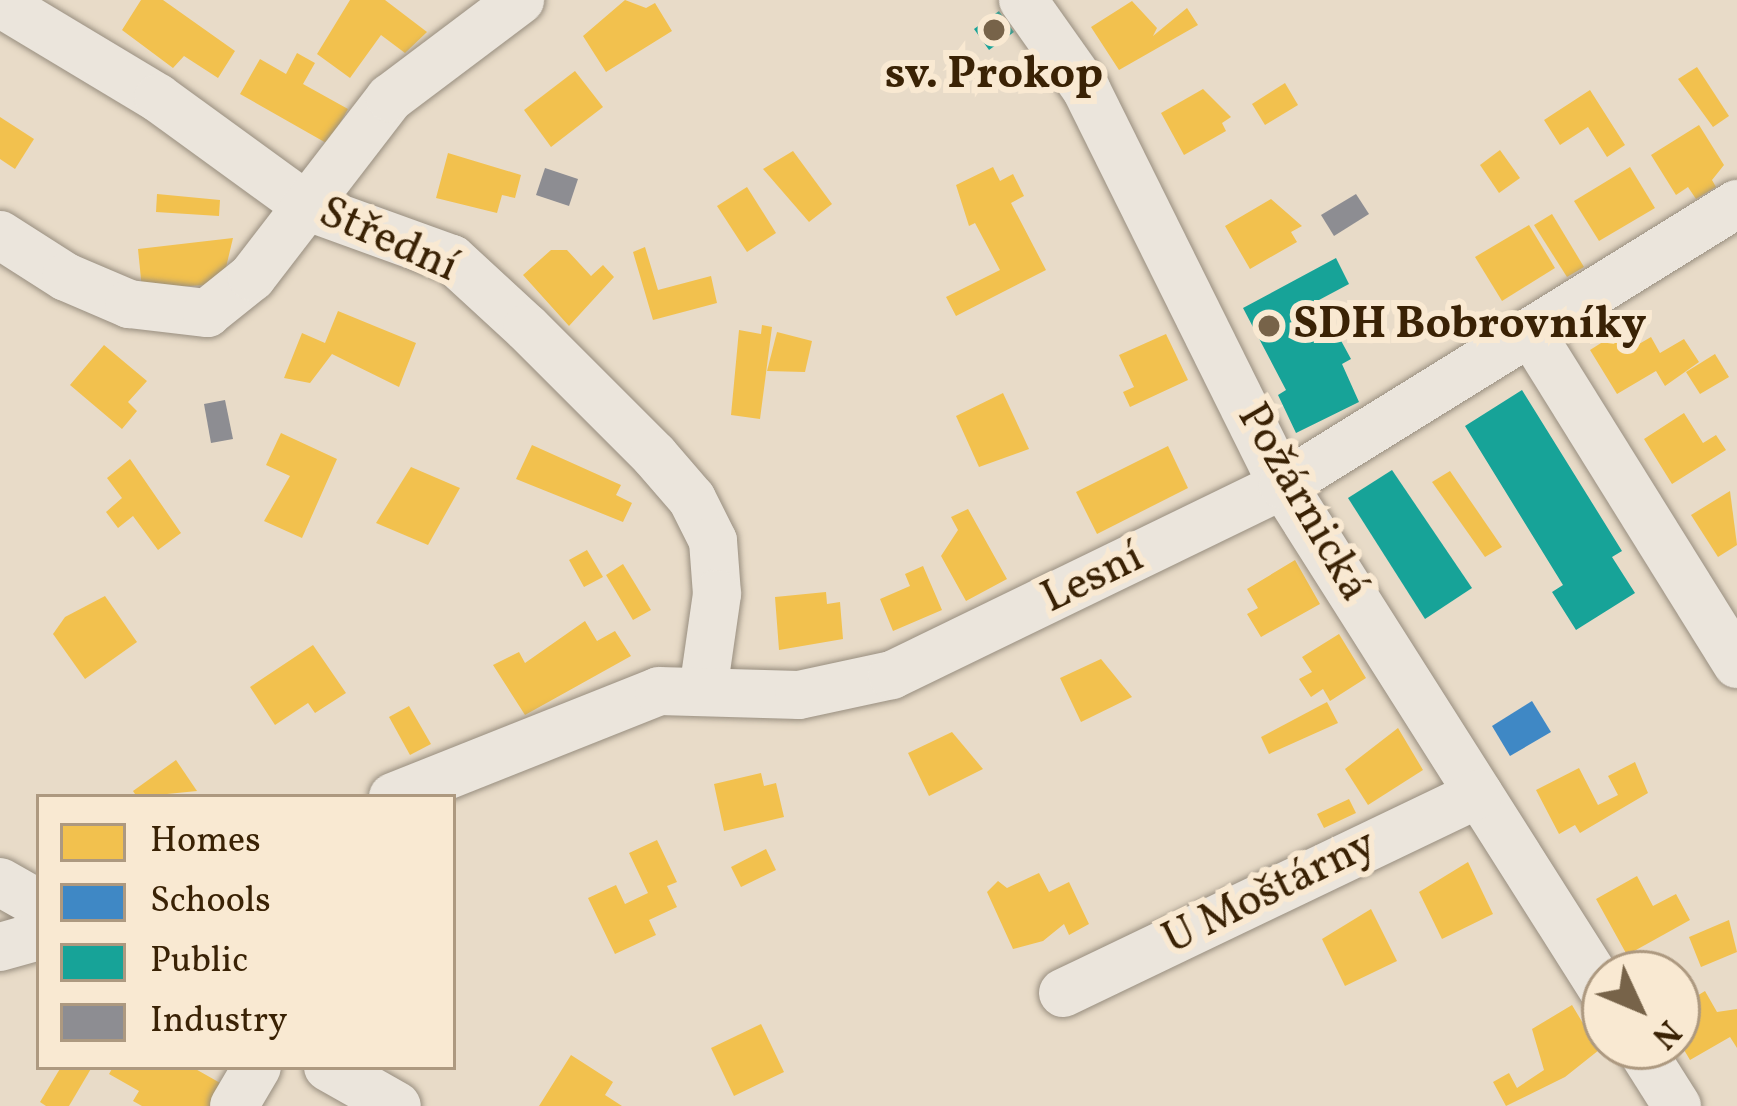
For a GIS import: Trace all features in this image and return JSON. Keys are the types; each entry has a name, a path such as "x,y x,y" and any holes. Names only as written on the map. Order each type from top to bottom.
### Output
{"street":[{"path":"0,236 65,278 162,311 199,315 224,304 308,207 390,98 520,0"},
{"name":"Požárnická","path":"1023,0 1086,89 1283,485 1581,955"},
{"name":"Střední","path":"0,3 158,98 308,207 452,260 692,499 713,541 717,594 703,691"},
{"name":"Lesní","path":"400,794 630,698 703,691 799,695 892,675 1283,485 1737,204"},
{"path":"1531,333 1737,664"},
{"name":"U Moštárny","path":"1063,992 1479,794"},
{"path":"0,882 36,902"},
{"path":"0,947 36,937"},
{"path":"234,1106 254,1070"},
{"path":"333,1070 397,1106"},
{"path":"1654,1070 1677,1106"}],"building: Homes":[{"path":"141,0 163,0 235,51 218,78 184,56 173,68 122,30"},
{"path":"350,0 385,0 427,32 405,53 381,35 350,78 317,54"},
{"path":"625,0 646,8 655,3 672,31 606,72 583,36"},
{"path":"1132,1 1157,28 1153,36 1187,8 1198,25 1119,70 1091,27"},
{"path":"297,53 315,63 303,84 348,109 328,144 240,94 260,59 286,74"},
{"path":"1697,67 1729,116 1713,127 1678,79"},
{"path":"575,71 603,107 551,147 524,110"},
{"path":"1285,83 1298,105 1265,125 1252,104"},
{"path":"1203,89 1231,117 1222,123 1226,131 1184,155 1161,113"},
{"path":"1590,90 1625,145 1607,157 1588,127 1560,145 1544,120"},
{"path":"0,117 34,139 15,169 0,159"},
{"path":"1699,125 1724,165 1712,180 1716,187 1696,199 1688,187 1676,195 1651,155"},
{"path":"1500,150 1520,178 1499,193 1480,165"},
{"path":"793,151 832,204 809,222 763,169"},
{"path":"448,153 521,175 515,198 502,195 497,213 436,198"},
{"path":"993,167 1000,181 1013,174 1024,196 1011,203 1046,270 956,316 946,297 1000,270 975,223 969,226 956,185"},
{"path":"1630,167 1655,208 1599,241 1574,201"},
{"path":"747,187 776,233 747,252 717,206"},
{"path":"157,194 220,200 219,216 156,212"},
{"path":"1271,199 1302,226 1291,232 1297,242 1250,269 1225,226"},
{"path":"1552,214 1584,267 1567,277 1534,225"},
{"path":"1529,225 1555,268 1502,301 1475,257"},
{"path":"233,238 222,284 142,289 138,249"},
{"path":"645,247 658,290 711,276 717,303 653,320 633,252"},
{"path":"551,250 567,250 591,276 603,265 614,277 569,326 523,275"},
{"path":"338,311 416,343 399,387 332,354 310,383 284,378 302,333 325,343"},
{"path":"762,325 772,327 760,419 731,415 739,330 761,334"},
{"path":"1628,326 1639,344 1651,337 1660,353 1684,339 1699,362 1665,386 1656,371 1617,394 1590,350"},
{"path":"777,332 812,341 805,372 767,371"},
{"path":"1166,334 1188,380 1130,407 1123,392 1134,387 1119,355"},
{"path":"104,345 147,381 128,402 137,411 122,429 70,385"},
{"path":"1715,354 1729,377 1700,394 1686,372"},
{"path":"1003,393 1029,449 979,467 956,416"},
{"path":"1684,413 1703,443 1716,435 1726,450 1672,484 1644,439"},
{"path":"281,433 337,459 302,538 264,521 290,476 266,465"},
{"path":"532,445 621,485 616,495 632,503 623,522 516,479"},
{"path":"1168,446 1188,488 1097,534 1076,492"},
{"path":"130,459 181,533 158,550 133,516 118,528 106,512 122,498 107,478"},
{"path":"411,467 460,488 428,545 376,523"},
{"path":"1450,471 1502,547 1485,557 1432,482"},
{"path":"1730,491 1737,545 1718,557 1691,515"},
{"path":"968,509 1007,579 966,601 941,556 958,530 951,517"},
{"path":"587,550 603,577 584,587 569,560"},
{"path":"1295,560 1320,604 1261,637 1247,614 1258,608 1247,589"},
{"path":"623,564 651,610 633,620 606,575"},
{"path":"923,566 942,610 893,631 880,599 910,586 905,574"},
{"path":"826,592 827,604 840,602 843,639 779,650 775,597"},
{"path":"105,596 137,642 85,679 53,634 65,617"},
{"path":"585,621 597,641 615,631 631,656 525,715 493,665 519,652 525,663"},
{"path":"1339,634 1366,678 1330,701 1323,689 1311,697 1299,679 1312,672 1302,657"},
{"path":"313,645 346,693 315,713 308,703 275,725 250,687"},
{"path":"1101,659 1132,697 1081,722 1060,678"},
{"path":"1327,702 1338,723 1269,754 1261,737"},
{"path":"409,706 431,744 410,755 389,717"},
{"path":"1398,728 1423,770 1368,805 1345,769"},
{"path":"952,732 983,769 929,796 908,753"},
{"path":"176,760 197,791 135,794"},
{"path":"1635,762 1648,793 1580,833 1575,825 1559,834 1536,790 1579,768 1598,805 1618,795 1608,776"},
{"path":"761,773 764,786 776,783 784,817 724,831 714,784"},
{"path":"1349,799 1356,813 1324,828 1317,814"},
{"path":"657,840 677,882 667,886 677,907 649,920 656,935 615,954 588,898 616,885 625,904 648,893 629,853"},
{"path":"766,849 776,870 741,887 731,867"},
{"path":"1468,862 1493,914 1442,939 1419,892"},
{"path":"1039,873 1049,892 1069,882 1089,924 1069,935 1064,924 1043,941 1013,949 987,892 998,881 1007,888"},
{"path":"1637,876 1653,906 1676,894 1690,920 1636,950 1624,950 1596,899"},
{"path":"1371,909 1397,961 1345,986 1322,939"},
{"path":"1729,920 1737,952 1701,967 1701,950 1694,950 1689,937"},
{"path":"1705,991 1717,1012 1737,1009 1737,1048 1730,1037 1701,1054 1701,993"},
{"path":"1572,1005 1581,1020 1581,1064 1506,1106 1493,1082 1509,1073 1517,1088 1544,1070 1532,1029"},
{"path":"761,1024 784,1072 734,1096 711,1048"},
{"path":"571,1055 613,1082 605,1095 622,1106 539,1106"},
{"path":"59,1070 90,1070 69,1106 40,1102"},
{"path":"111,1070 197,1070 229,1088 219,1106 142,1106 133,1101 139,1091 109,1074"}],"building: Schools":[{"path":"1532,701 1551,732 1510,756 1492,726"}],"building: Public":[{"name":"sv. Prokop","path":"999,11 1014,32 989,50 974,29"},
{"path":"1336,258 1349,284 1319,300 1351,359 1342,364 1359,402 1296,433 1278,395 1286,390 1243,308"},
{"path":"1522,390 1622,551 1612,557 1635,593 1576,630 1552,592 1563,585 1465,426"},
{"path":"1392,470 1472,588 1425,619 1348,498"}],"building: Industry":[{"path":"545,168 578,179 569,206 536,195"},
{"path":"1356,194 1369,214 1334,236 1321,215"},
{"path":"225,400 233,439 211,443 204,404"}],"place":[{"name":"sv. Prokop","path":"994,30"},
{"name":"SDH Bobrovníky","path":"1269,326"}]}
